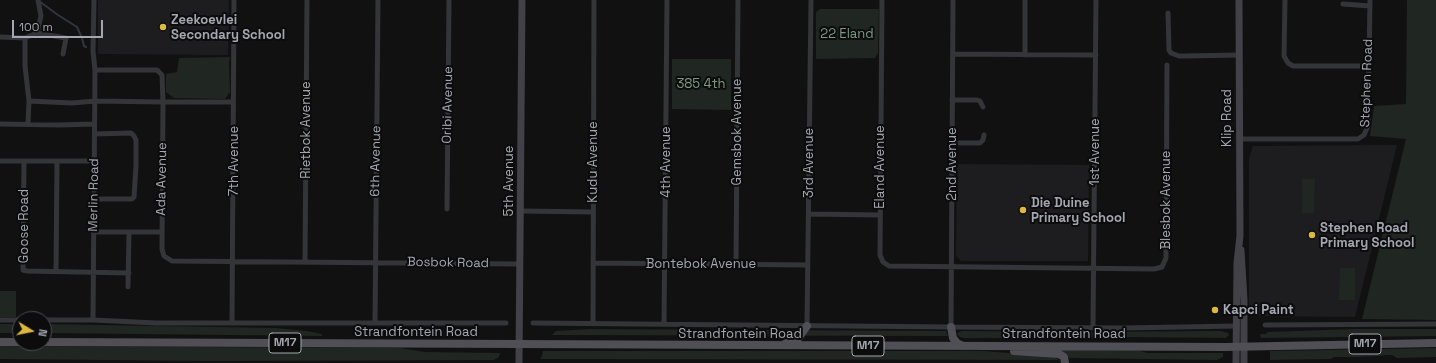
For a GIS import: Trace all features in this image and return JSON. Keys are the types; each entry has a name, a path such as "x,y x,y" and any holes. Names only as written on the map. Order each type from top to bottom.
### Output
{"main road":[{"path":"774,346 797,340 807,326"},
{"path":"951,327 953,338 963,346"},
{"path":"0,342 12,342"},
{"name":"Strandfontein Road","path":"52,342 1240,347 1436,343"},
{"path":"974,346 1014,351 1059,354 1064,357 1065,363"}],"street":[{"path":"37,33 41,16 38,0"},
{"name":"Merlin Road","path":"93,320 95,134 95,70 93,51 94,0"},
{"name":"7th Avenue","path":"232,323 234,0"},
{"name":"Rietbok Avenue","path":"305,261 307,0"},
{"name":"6th Avenue","path":"375,323 378,0"},
{"name":"Oribi Avenue","path":"447,210 449,0"},
{"name":"5th Avenue","path":"519,363 522,0"},
{"name":"Kudu Avenue","path":"593,323 594,0"},
{"name":"4th Avenue","path":"664,324 667,0"},
{"name":"Gemsbok Avenue","path":"736,265 738,0"},
{"name":"3rd Avenue","path":"807,326 811,0"},
{"name":"Eland Avenue","path":"882,0 881,259 885,265 952,267"},
{"name":"2nd Avenue","path":"951,327 953,0"},
{"path":"1025,0 1025,55"},
{"name":"1st Avenue","path":"1093,327 1096,0"},
{"name":"Klip Road","path":"1236,363 1240,347 1240,285 1243,263 1240,236 1239,0"},
{"path":"1285,0 1284,56 1288,63 1294,66 1369,66"},
{"path":"1342,4 1370,3"},
{"name":"Stephen Road","path":"1239,139 1362,138 1366,133 1368,126 1370,3"},
{"path":"1168,13 1170,53 1179,56 1239,55"},
{"path":"0,38 25,38 37,33 66,37 63,54"},
{"path":"25,38 25,66 29,101 28,124"},
{"path":"953,54 1096,55"},
{"name":"Blesbok Avenue","path":"1094,268 1158,268 1162,267 1165,263 1167,65"},
{"name":"Ada Avenue","path":"95,70 157,70 162,75 162,249 164,256 172,260 232,261"},
{"path":"952,100 980,101 983,107"},
{"path":"29,101 72,104 95,101 233,102"},
{"path":"0,124 94,124"},
{"path":"94,199 132,199 135,194 136,166 136,140 131,133 95,134"},
{"path":"952,143 980,143 983,140 984,135"},
{"path":"0,161 94,161"},
{"name":"Goose Road","path":"24,161 23,270 129,273"},
{"path":"56,271 57,161"},
{"path":"521,211 593,212"},
{"path":"809,214 880,215"},
{"path":"93,232 162,232"},
{"path":"128,287 129,233"},
{"name":"Bosbok Road","path":"232,261 375,261 520,264"},
{"name":"Bontebok Avenue","path":"593,263 808,265"},
{"path":"952,267 1094,268"},
{"name":"Klip Road","path":"1241,300 1237,326 1244,363"},
{"path":"0,320 12,320"},
{"name":"Strandfontein Road","path":"52,320 156,323 506,323"},
{"name":"Strandfontein Road","path":"533,323 951,327 1237,326"},
{"path":"1265,325 1436,324"}],"shaded area":[{"name":"Zeekoevlei Secondary School","path":"98,0 229,0 228,55 98,54"},
{"name":"Stephen Road Primary School","path":"1397,145 1355,317 1255,316 1249,313 1249,158 1253,146"},
{"name":"Die Duine Primary School","path":"957,164 1089,165 1088,261 961,261 956,256"}],"green space":[{"path":"1407,0 1436,0 1436,320 1362,319 1406,139 1370,136 1374,106 1406,104"},
{"name":"22 Eland","path":"820,9 879,9 878,53 875,58 816,59 816,12"},
{"path":"230,57 230,92 225,99 174,98 166,92 166,74 177,72 179,58"},
{"name":"385 4th","path":"672,59 731,59 731,110 672,109"},
{"path":"1302,179 1315,179 1314,213 1302,213"},
{"path":"1340,268 1355,268 1355,300 1339,300"},
{"path":"0,291 16,291 16,311 12,311 12,317 0,317"},
{"path":"0,324 12,324 12,333 0,333"},
{"path":"52,324 276,328 307,331 322,334 322,336 52,333"},
{"path":"590,329 946,331 948,336 552,335 556,331"},
{"path":"1355,329 1436,329 1436,336 1261,338 1260,335 1266,334 1267,332"},
{"path":"962,331 1221,331 1228,333 1229,335 1226,338 964,338 957,334"},
{"path":"0,346 12,346 12,351 52,351 52,346 400,348 425,352 500,353 499,357 494,360 211,361 0,359"},
{"path":"1436,348 1436,357 1397,358 1392,355 1386,355 1334,357 1331,359 1270,360 1270,351"},
{"path":"1057,349 1136,350 1148,353 1223,353 1223,357 1217,360 1069,358 1067,354"},
{"path":"543,351 985,351 1055,357 1059,360 541,359"}],"waterway":[{"path":"39,1 77,27 84,46 86,47"}],"place":[{"name":"Zeekoevlei Secondary School","path":"163,27"},
{"name":"Die Duine Primary School","path":"1023,210"},
{"name":"Stephen Road Primary School","path":"1312,235"},
{"name":"Kapci Paint","path":"1215,310"}]}
